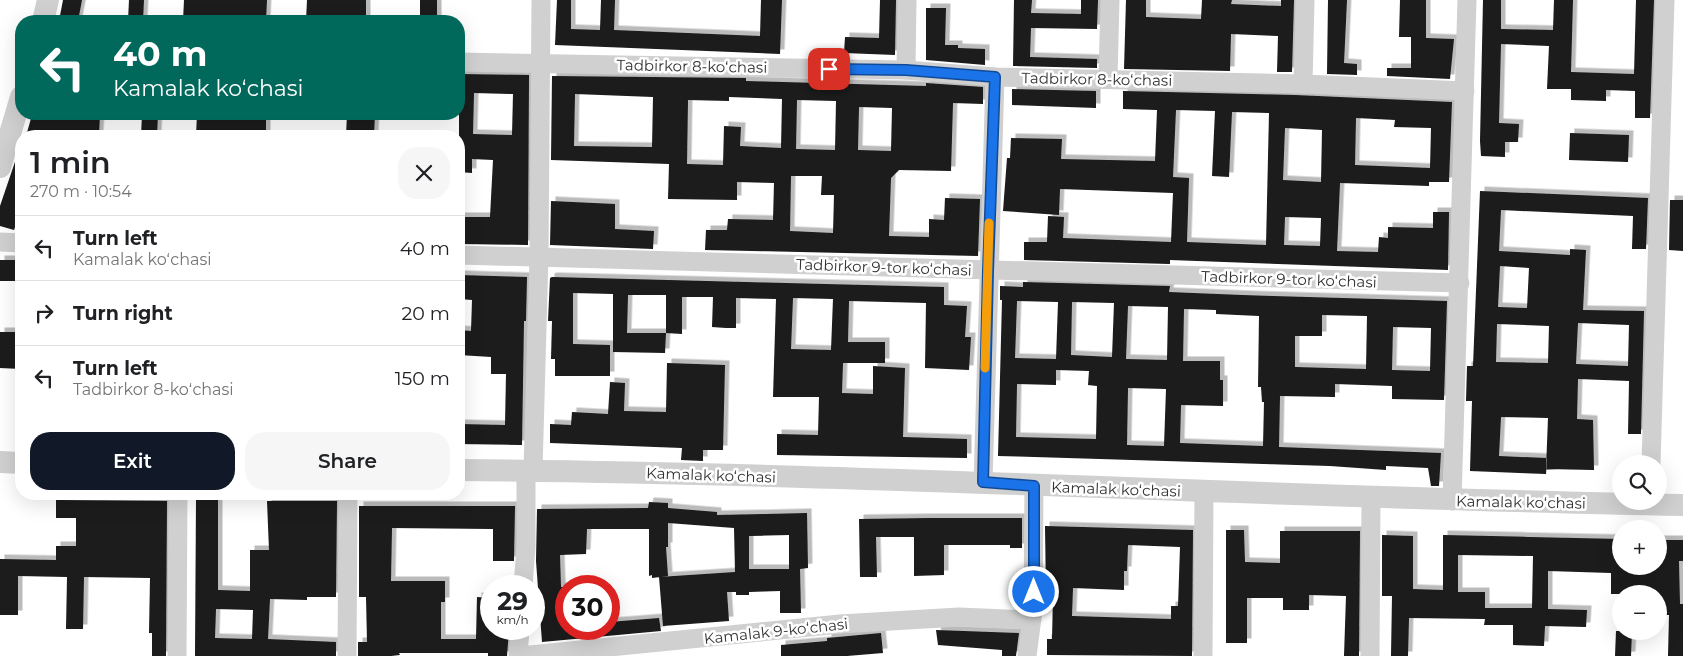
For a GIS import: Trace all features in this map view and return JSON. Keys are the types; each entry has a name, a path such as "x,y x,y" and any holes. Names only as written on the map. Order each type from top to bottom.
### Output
{"street":[{"path":"44,15 48,0"},
{"path":"524,575 538,256 541,0"},
{"path":"906,70 907,0"},
{"path":"1108,78 1110,0"},
{"path":"1303,84 1305,0"},
{"path":"1452,501 1467,0"},
{"path":"1651,455 1665,0"},
{"name":"Tadbirkor 8-koʻchasi","path":"465,62 906,70 995,77 1108,78 1303,84 1465,92"},
{"path":"983,482 995,77"},
{"path":"0,167 15,117"},
{"path":"0,242 15,243"},
{"name":"Tadbirkor 9-tor koʻchasi","path":"465,255 1460,283"},
{"path":"0,462 15,463"},
{"name":"Kamalak koʻchasi","path":"465,470 983,482 1034,486 1452,501 1612,503"},
{"path":"1027,656 1032,620 1034,486"},
{"path":"1203,656 1204,492"},
{"path":"1370,656 1371,498"},
{"path":"177,656 178,500"},
{"path":"347,656 348,500"},
{"name":"Kamalak koʻchasi","path":"1667,504 1683,505"},
{"name":"Kamalak 9-koʻchasi","path":"519,656 840,624 959,617 1032,620"},
{"path":"519,656 520,640"}],"building":[{"path":"63,0 82,0 79,15 60,15"},
{"path":"129,0 144,0 143,15 128,15"},
{"path":"184,0 267,0 266,15 183,15"},
{"path":"307,0 366,0 366,15 306,15"},
{"path":"420,0 437,0 437,15 420,15"},
{"path":"557,0 571,0 571,29 600,30 601,0 615,0 614,30 760,36 761,0 782,0 780,54 555,45"},
{"path":"880,0 896,0 895,55 844,53 845,37 879,38"},
{"path":"1014,0 1032,0 1031,13 1081,14 1081,0 1098,0 1097,29 1031,28 1030,57 1097,59 1097,68 1013,66"},
{"path":"1126,0 1146,0 1146,17 1201,19 1202,0 1232,0 1231,4 1281,6 1281,0 1294,0 1292,72 1277,72 1278,36 1231,34 1230,71 1124,69"},
{"path":"1328,0 1347,0 1344,63 1357,64 1357,75 1327,74"},
{"path":"1400,0 1426,0 1426,38 1454,39 1450,79 1387,76 1387,68 1411,68 1411,37 1399,37"},
{"path":"1483,0 1501,0 1501,29 1553,30 1554,0 1573,0 1571,72 1634,74 1636,0 1654,0 1650,118 1635,118 1635,91 1606,90 1606,101 1571,100 1571,89 1547,89 1549,46 1501,44 1499,123 1519,124 1518,142 1505,142 1505,157 1481,156"},
{"path":"926,8 946,8 945,45 958,45 958,48 985,49 985,65 926,60"},
{"path":"465,74 529,75 528,245 465,244 465,217 490,217 493,160 472,159 472,173 465,172 465,130 459,130 459,120 465,120","holes":["474,93 513,94 512,135 473,134"]},
{"path":"552,76 746,78 746,81 926,86 926,83 983,87 983,104 953,103 951,171 899,170 891,178 889,236 929,237 929,219 944,220 945,198 980,199 978,256 705,250 706,230 727,230 728,219 773,220 774,183 737,182 737,200 668,199 669,164 551,160","holes":["575,94 653,97 652,147 574,146","729,97 782,99 781,148 740,146 741,127 724,126 723,165 687,164 688,100 729,101","797,100 836,101 835,150 796,149","859,107 892,108 891,151 858,150","791,176 822,176 821,195 834,195 833,233 790,231"]},
{"path":"1012,89 1096,91 1096,108 1012,105"},
{"path":"1123,91 1295,95 1452,102 1449,182 1429,182 1429,186 1340,183 1337,251 1378,252 1379,237 1388,238 1388,227 1433,228 1433,212 1449,212 1448,270 1170,260 1170,264 1024,260 1024,242 1047,242 1048,216 1064,217 1063,238 1171,242 1173,193 1060,189 1059,215 1003,211 1007,158 1010,158 1011,138 1062,139 1061,159 1155,161 1157,110 1123,109","holes":["1176,110 1215,111 1212,176 1229,177 1232,112 1269,113 1266,245 1187,242 1189,178 1173,177","1356,118 1395,120 1394,127 1431,128 1430,168 1355,165","1285,128 1322,130 1321,182 1283,180","1285,217 1321,218 1320,246 1284,245"]},
{"path":"31,120 100,120 99,130 28,130"},
{"path":"142,120 158,120 157,130 141,130"},
{"path":"197,120 266,120 266,130 196,130"},
{"path":"347,120 375,120 374,130 346,130"},
{"path":"1570,133 1629,135 1628,162 1569,160"},
{"path":"15,162 14,230 0,226 0,206"},
{"path":"1480,191 1648,198 1646,249 1632,249 1633,216 1501,210 1499,251 1570,255 1570,249 1586,250 1583,310 1644,311 1641,434 1628,434 1629,381 1578,379 1577,419 1593,420 1594,470 1546,469 1546,474 1470,471 1472,401 1466,401 1467,366 1473,366","holes":["1500,266 1529,268 1527,308 1498,307","1578,323 1629,325 1628,366 1576,364","1497,324 1549,326 1548,363 1496,362","1501,417 1548,418 1546,458 1499,456"]},
{"path":"1670,200 1683,200 1683,251 1669,250"},
{"path":"551,201 615,204 615,229 654,231 653,249 550,245"},
{"path":"0,260 15,260 15,281 0,281"},
{"path":"465,275 527,277 526,321 524,321 522,445 465,444 465,424 505,425 506,374 491,374 491,357 465,355 465,330 471,331 472,300 465,299"},
{"path":"550,278 944,287 944,305 967,306 965,337 971,337 969,370 925,368 926,303 849,301 848,342 885,342 885,363 843,363 842,393 873,394 873,366 905,368 903,437 967,439 967,458 777,455 777,434 818,435 819,397 773,397 776,299 736,298 736,328 726,328 712,327 713,297 682,297 682,334 666,333 665,353 613,352 613,294 573,293 573,344 610,345 610,376 555,376 555,359 551,359 552,321 548,321","holes":["628,295 666,295 666,333 627,333","793,298 833,299 831,350 791,349"]},
{"path":"1023,282 1170,286 1169,292 1447,301 1444,400 1392,399 1392,386 1335,384 1335,397 1280,396 1279,447 1441,453 1439,486 1431,486 1428,468 1386,466 1386,470 1330,466 998,456 1002,300 1000,300 1000,286 1023,287","holes":["1017,301 1058,302 1056,359 1015,358","1072,302 1114,303 1112,357 1071,355","1128,306 1168,307 1167,360 1126,359","1184,309 1216,310 1216,314 1259,316 1258,387 1261,387 1262,402 1264,402 1263,446 1180,443 1181,405 1223,406 1223,380 1220,380 1220,361 1183,361","1322,315 1367,316 1366,369 1295,367 1295,336 1322,336","1393,327 1431,328 1430,371 1392,370","1056,370 1089,371 1088,385 1097,386 1096,439 1016,437 1017,384 1056,385","1128,388 1166,389 1164,446 1127,445"]},
{"path":"0,332 15,332 15,369 0,368"},
{"path":"667,363 725,365 723,450 703,450 703,461 681,460 682,448 550,443 550,424 571,425 572,412 608,414 610,382 625,383 624,411 666,412"},
{"path":"56,500 167,501 166,656 152,656 152,633 149,633 150,578 84,577 83,629 66,629 67,577 18,576 18,615 0,615 0,559 56,560 56,546 76,546 76,518 56,518"},
{"path":"196,500 218,500 218,590 250,591 250,550 269,550 267,501 337,501 336,597 307,597 307,600 270,599 268,639 336,642 336,656 195,656","holes":["216,609 253,610 252,639 215,638"]},
{"path":"649,502 668,503 668,508 717,512 717,515 807,513 808,568 800,569 801,613 780,613 780,591 749,592 749,595 736,595 736,592 727,592 729,621 663,626 659,577 652,578 652,575 649,576 649,529 587,529 586,554 560,555 561,575 555,575 555,640 564,640 542,642 542,640 545,640 545,575 537,575 537,509 648,508","holes":["668,523 734,528 735,572 661,577 668,576 666,547 668,547","789,535 789,569 749,569 749,536"]},
{"path":"359,506 515,506 514,561 493,561 493,529 392,528 391,581 445,581 445,602 441,602 441,639 476,639 477,597 480,597 480,640 508,640 507,656 488,656 488,653 399,653 400,655 391,656 358,656 358,642 367,642 366,597 359,597"},
{"path":"1022,518 1022,548 1010,548 1010,545 944,545 944,575 914,576 914,537 876,537 877,577 860,577 859,519"},
{"path":"1045,526 1193,530 1192,656 1047,655 1047,639 1052,639 1053,595 1046,595","holes":["1128,545 1180,547 1178,606 1171,606 1171,619 1072,616 1073,588 1124,590 1124,571 1127,571"]},
{"path":"1226,530 1244,530 1245,562 1280,563 1280,531 1360,531 1359,656 1344,656 1346,596 1309,595 1309,610 1283,610 1283,598 1247,598 1247,643 1226,643"},
{"path":"1382,535 1413,536 1413,589 1443,590 1443,535 1612,539 1612,575 1667,575 1667,540 1683,540 1683,561 1679,561 1680,604 1683,604 1683,656 1668,656 1669,615 1667,615 1667,585 1612,585 1611,594 1611,573 1548,571 1548,609 1587,610 1586,627 1545,626 1544,646 1513,645 1513,625 1484,625 1485,619 1409,618 1408,656 1391,656 1392,596 1382,596","holes":["1458,555 1533,556 1532,608 1485,608 1485,592 1458,592"]},
{"path":"659,618 661,631 620,635 620,621"},
{"path":"936,630 1019,633 1016,656 1002,656 1002,650 938,645"},
{"path":"881,633 883,653 847,656 781,656 781,645 827,641 827,638"},
{"path":"1616,640 1632,640 1631,656 1615,656"}],"slow traffic":[{"path":"985,368 989,223"}],"route":[{"path":"829,69 906,70 995,77 983,482 1034,486 1034,592"}]}
